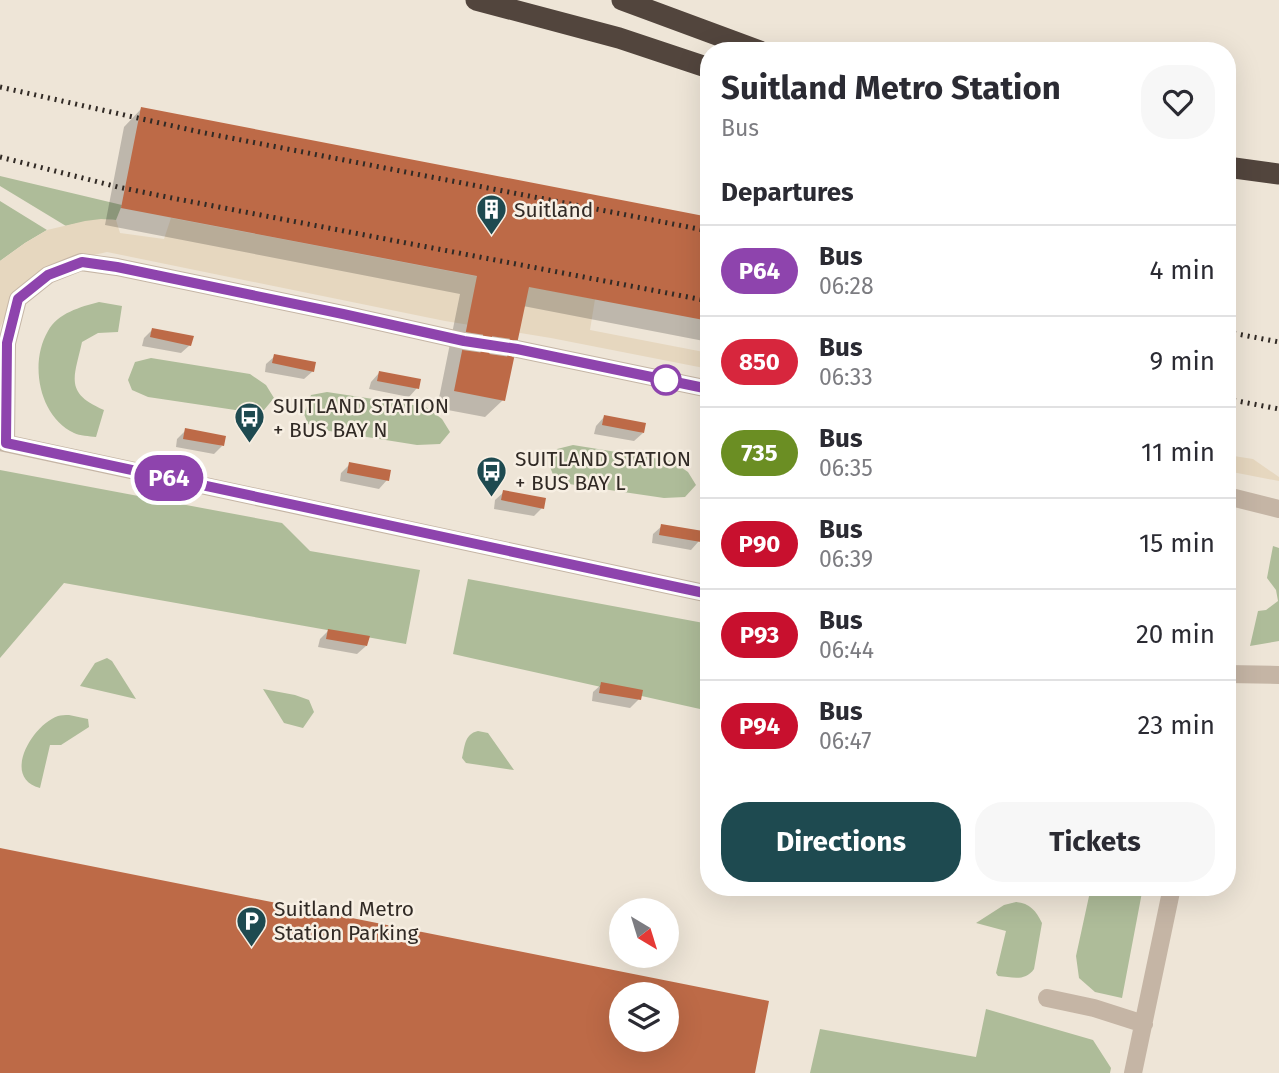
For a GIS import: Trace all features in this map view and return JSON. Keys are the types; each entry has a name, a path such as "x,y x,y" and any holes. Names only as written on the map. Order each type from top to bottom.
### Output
{"highway":[{"path":"476,0 619,38 700,65"},
{"path":"622,0 736,42"},
{"path":"1236,168 1279,174"}],"lane":[{"path":"464,341 117,267 82,262 48,275 18,299 7,343 3,442 700,592"},
{"path":"517,349 700,387"},
{"path":"1236,498 1279,509"},
{"path":"1236,674 1279,675"},
{"path":"1133,1073 1170,896"},
{"path":"1047,998 1094,1008 1144,1024"}],"green space":[{"path":"0,176 122,205 116,220 66,226 0,186"},
{"path":"0,201 47,230 0,261"},
{"path":"99,302 122,306 118,332 98,333 82,342 76,365 77,391 91,404 104,410 96,437 74,433 52,415 41,388 39,358 42,344 52,325 70,312"},
{"path":"151,358 250,374 266,385 274,398 264,410 242,411 148,397 132,390 128,380 135,362"},
{"path":"327,392 426,407 442,419 450,432 440,444 417,445 323,430 308,424 304,414 311,395"},
{"path":"573,445 672,461 688,472 696,485 685,497 664,498 569,484 554,477 550,467 557,449"},
{"path":"0,470 282,523 310,551 420,570 406,644 64,583 0,658"},
{"path":"1273,546 1279,548 1279,641 1250,646 1258,611 1266,610 1278,601 1276,590 1267,578"},
{"path":"468,579 700,622 700,709 453,654"},
{"path":"107,658 112,661 136,699 80,686 95,663"},
{"path":"263,689 309,700 314,712 303,728 284,723"},
{"path":"69,715 88,719 89,727 61,745 50,745 40,788 29,782 23,774 25,752 31,740 48,721"},
{"path":"478,731 488,733 514,770 466,763 462,758 466,742 470,735"},
{"path":"1089,896 1141,896 1122,998 1095,992 1079,978 1076,956"},
{"path":"1016,902 1032,908 1042,923 1034,969 1022,977 998,976 996,973 1006,931 976,923 1004,905"},
{"path":"986,1009 1093,1040 1111,1068 1110,1073 810,1073 820,1029 976,1057"}],"shaded area":[{"path":"171,218 595,299 590,330 700,351 700,367 551,338 445,321 107,252 55,264 6,314 0,328 0,261 47,230 85,221 116,220 120,233 164,239"},
{"path":"1236,456 1253,459 1279,477 1279,481 1236,473"}],"building":[{"name":"Suitland","path":"141,107 700,215 700,319 529,287 505,401 454,391 477,276 121,208"},
{"path":"152,328 194,336 191,346 150,337"},
{"path":"274,354 316,362 314,372 272,363"},
{"path":"379,371 421,379 419,389 377,381"},
{"path":"604,415 646,423 644,433 602,425"},
{"path":"185,428 226,436 224,446 183,439"},
{"path":"349,462 391,470 389,481 347,473"},
{"path":"503,490 546,498 544,509 501,500"},
{"path":"661,524 700,530 700,542 659,535"},
{"path":"328,629 370,636 367,646 326,639"},
{"path":"601,682 643,690 641,700 599,693"},
{"name":"Suitland Metro Station Parking","path":"0,848 674,982 609,982 609,1052 679,1052 679,983 769,1001 755,1073 0,1073"}],"tunnel":[{"path":"464,341 517,349"}],"railway":[{"path":"0,87 200,132 700,229"},
{"path":"0,157 172,198 700,299"},
{"path":"1236,334 1279,342"},
{"path":"1236,401 1279,409"}],"bus line":[{"name":"P64","path":"700,387 82,262 48,275 18,299 7,343 6,443 700,592"}],"place":[{"name":"Suitland","path":"491,237"},
{"name":"SUITLAND STATION + BUS BAY N","path":"250,445"},
{"name":"SUITLAND STATION + BUS BAY L","path":"492,498"},
{"name":"Suitland Metro Station Parking","path":"251,948"}]}
